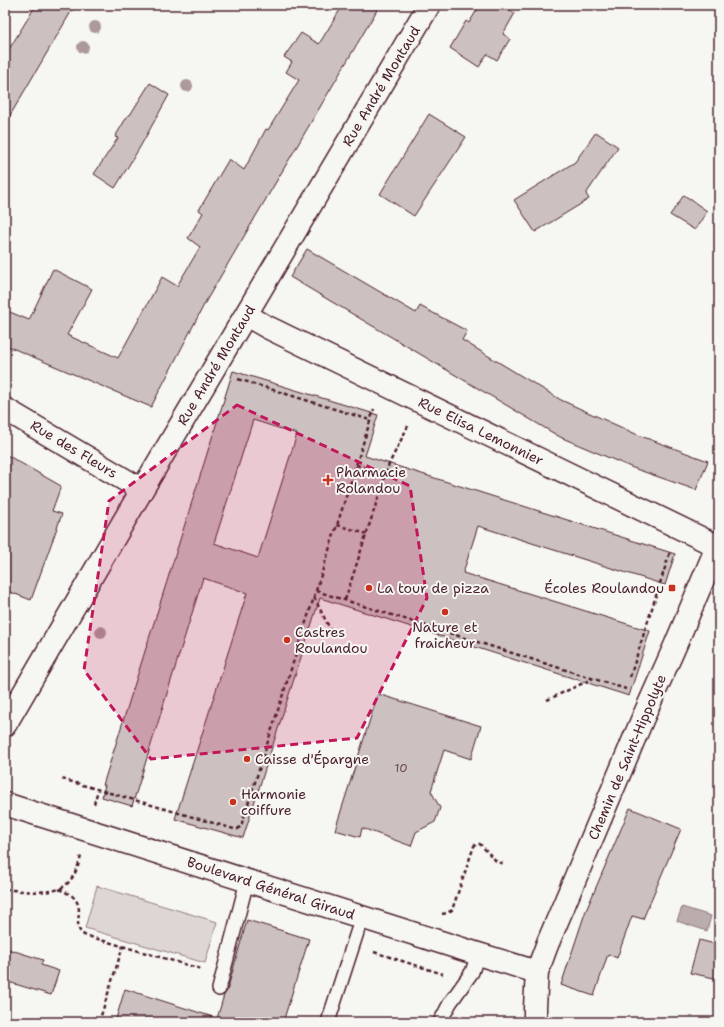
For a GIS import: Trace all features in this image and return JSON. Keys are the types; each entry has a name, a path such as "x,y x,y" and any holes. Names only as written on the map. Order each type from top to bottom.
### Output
{"street":[{"name":"Rue André Montaud","path":"5,726 142,490 429,5"},
{"name":"Rue Elisa Lemonnier","path":"246,315 267,327 420,402 718,544"},
{"name":"Rue des Fleurs","path":"5,409 142,490"},
{"name":"Chemin de Saint-Hippolyte","path":"535,1022 537,972 556,923 718,544"},
{"name":"Boulevard Général Giraud","path":"5,804 537,972"}],"lane":[{"path":"219,988 247,881"},
{"path":"328,1022 362,917"},
{"path":"440,1022 450,1003 472,972 478,954"}],"path":[{"path":"232,377 370,420"},
{"path":"345,600 389,464 420,402"},
{"path":"62,779 234,829 238,829 241,826 372,413"},
{"path":"356,465 386,475"},
{"path":"337,525 367,534"},
{"path":"624,694 669,552"},
{"path":"316,591 626,689"},
{"path":"314,597 334,637"},
{"path":"547,700 592,679"},
{"path":"5,888 44,891 60,889 70,880 76,871 88,830"},
{"path":"441,914 452,910 476,844 480,844 497,862 505,864"},
{"path":"60,889 72,896 78,904 80,914 80,930 84,935 223,975"},
{"path":"352,945 449,976 464,984"},
{"path":"99,1022 122,946"}],"highlighted area":[{"path":"237,405 410,486 427,598 357,738 151,759 84,670 109,501"}],"shaded area":[{"path":"97,886 217,922 205,963 85,928"},
{"path":"682,907 711,916 707,931 677,921"}],"building":[{"path":"36,5 75,5 5,124 5,56"},
{"path":"343,5 380,5 206,301 151,407 5,345 5,310 29,320 53,269 92,289 67,335 118,358 162,277 177,286 200,247 188,238 203,213 199,210 229,159 244,170 266,129 268,130 299,80 286,72 292,62 284,57 301,33 319,44"},
{"path":"480,5 500,5 515,13 503,34 510,39 497,60 487,54 479,67 450,48 466,21 469,23"},
{"path":"150,83 169,95 115,188 94,174 118,138 115,137 128,115 130,115"},
{"path":"429,114 466,137 414,216 380,194"},
{"path":"596,132 618,147 586,194 589,199 535,232 514,200 575,162"},
{"path":"684,195 707,211 695,230 670,215"},
{"path":"307,249 416,313 420,306 467,331 462,340 561,400 638,435 708,461 696,490 633,468 560,437 290,277"},
{"path":"233,371 378,415 365,456 675,554 665,585 478,526 463,573 650,631 629,696 320,598 243,838 175,819 247,593 203,578 132,806 102,797 105,785 103,785","holes":["253,420 297,434 258,558 214,543"]},
{"path":"5,454 61,486 52,511 62,514 31,600 5,590"},
{"path":"378,694 481,726 471,759 444,750 431,791 440,808 435,822 416,832 411,846 362,828 360,837 335,830"},
{"path":"630,808 681,829 643,919 632,916 617,958 608,954 594,996 561,985 585,913"},
{"path":"247,920 309,939 283,1022 216,1022 224,995 227,991"},
{"path":"699,940 719,945 719,979 690,973"},
{"path":"5,948 43,960 41,965 59,971 51,995 5,981"},
{"path":"125,989 213,1017 212,1022 115,1022"}],"place":[{"name":"Pharmacie Rolandou","path":"328,480"},
{"name":"La tour de pizza","path":"369,588"},
{"name":"Écoles Roulandou","path":"672,588"},
{"name":"Nature et fraicheur","path":"445,612"},
{"name":"Castres Roulandou","path":"287,640"},
{"name":"Caisse d'Épargne","path":"247,759"},
{"name":"Harmonie coiffure","path":"233,802"}]}
